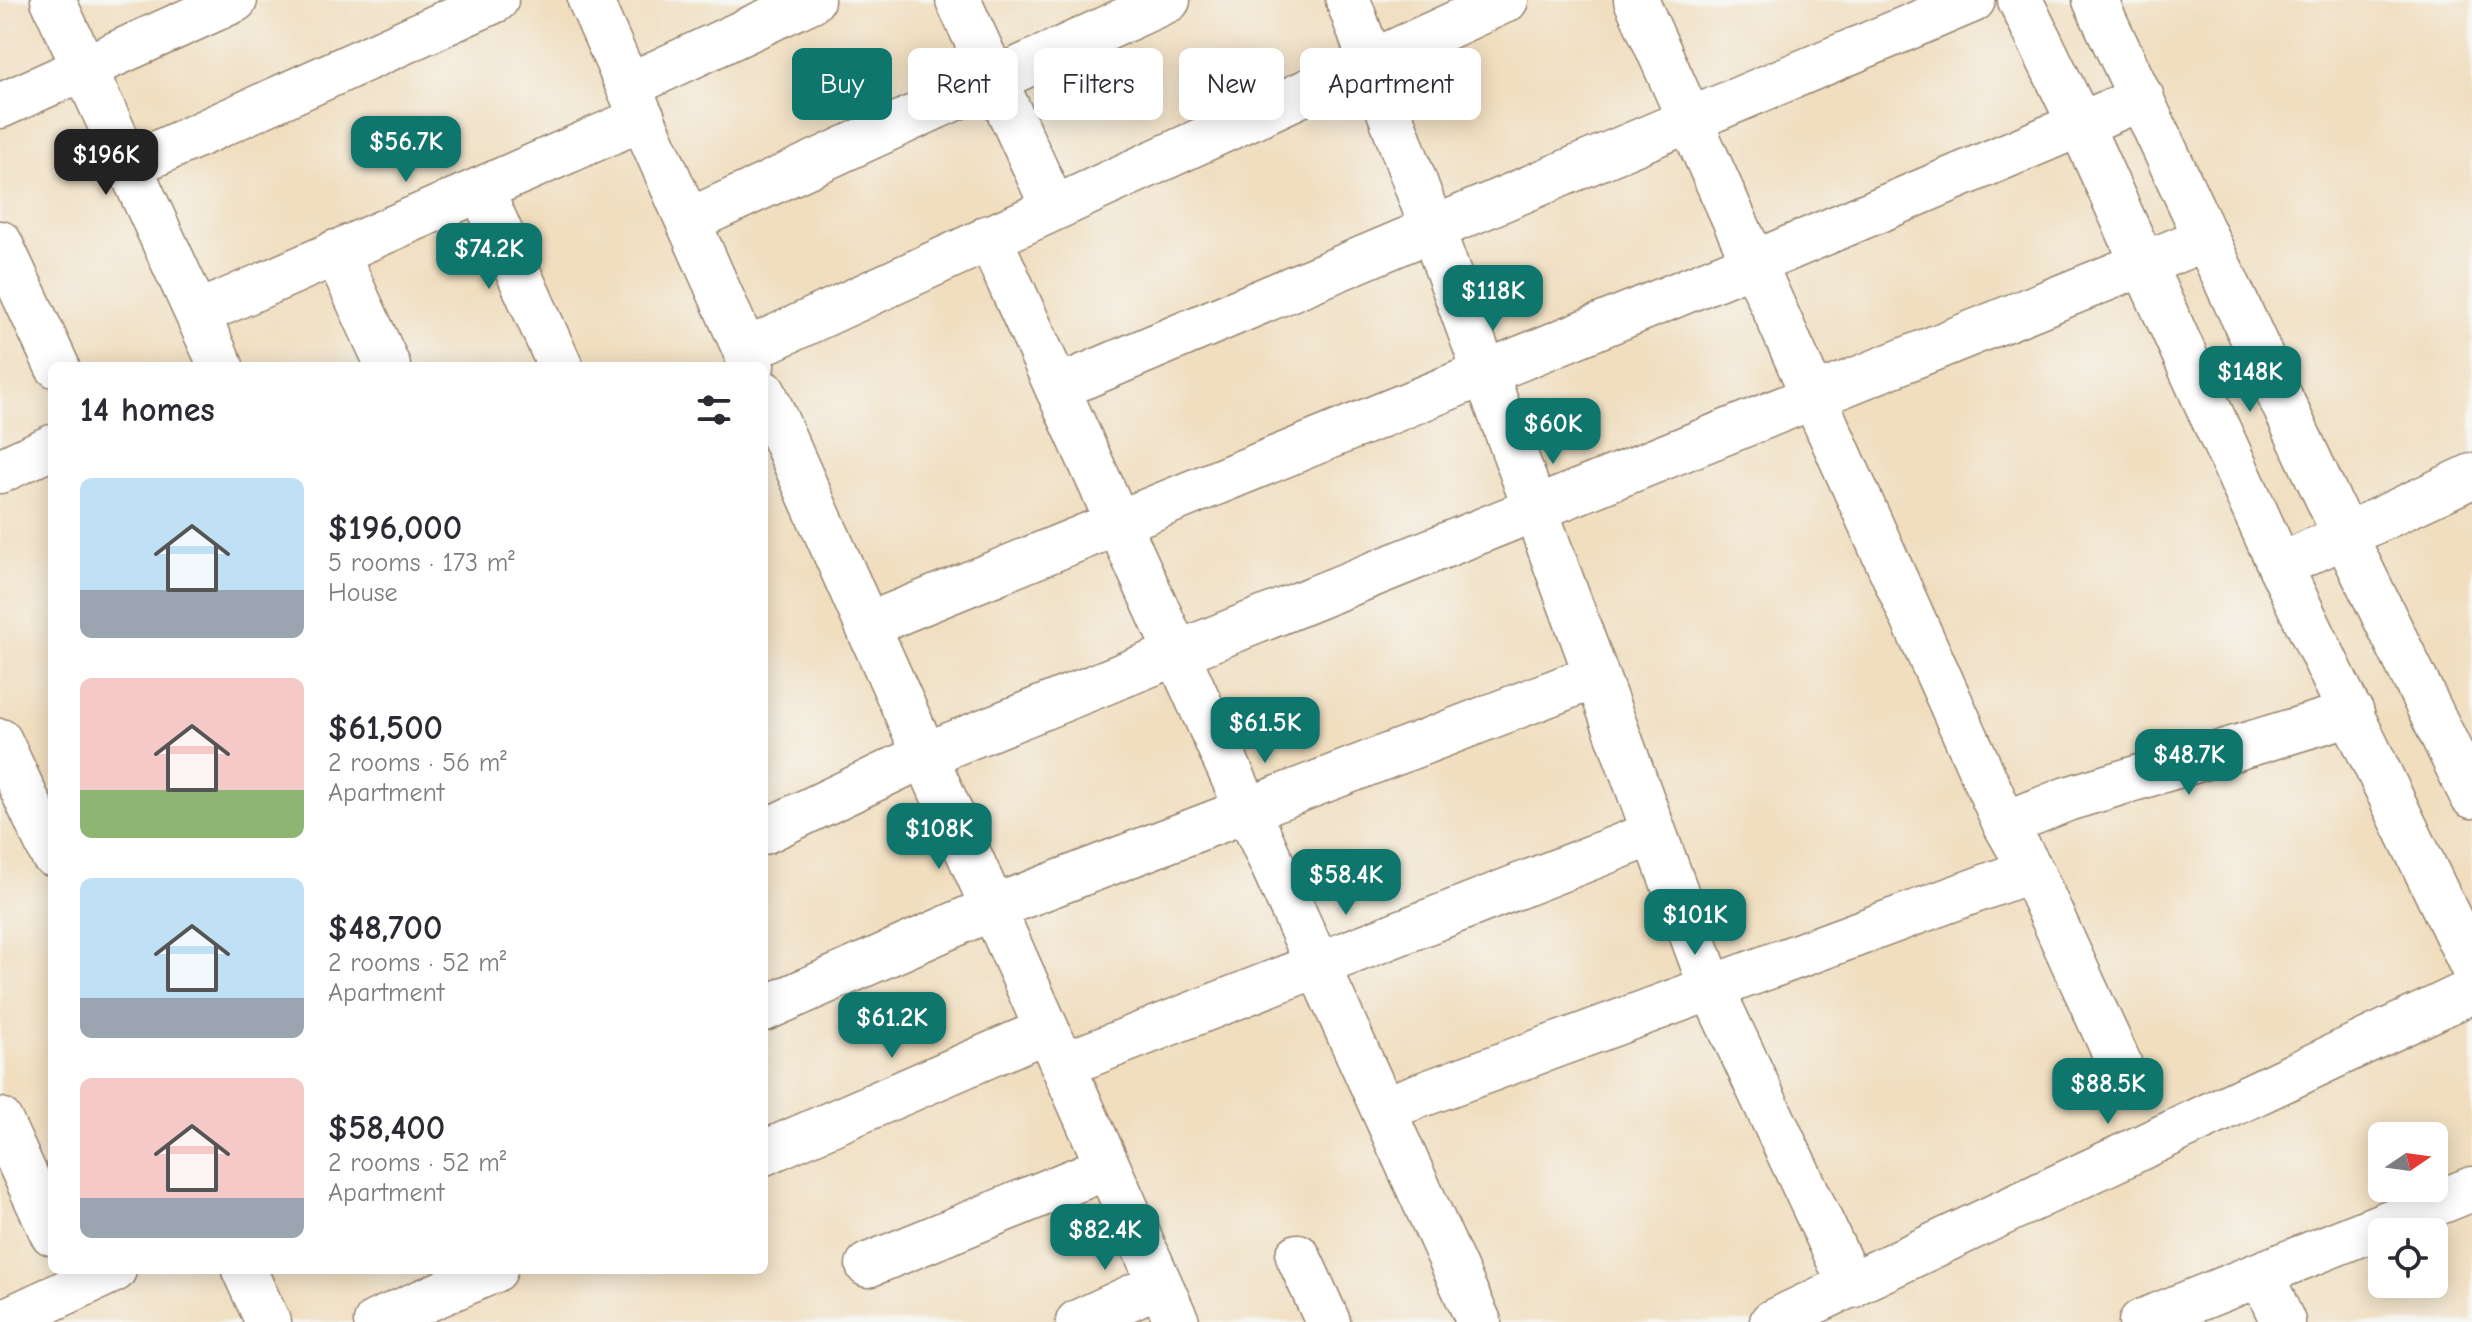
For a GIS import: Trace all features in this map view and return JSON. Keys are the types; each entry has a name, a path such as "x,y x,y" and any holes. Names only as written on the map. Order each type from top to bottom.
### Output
{"street":[{"path":"53,0 219,362"},
{"path":"0,106 235,0"},
{"path":"129,166 496,0"},
{"path":"590,0 749,358 989,237 1300,94"},
{"path":"197,314 481,189 812,0"},
{"path":"958,0 980,48"},
{"path":"1018,69 1168,0"},
{"path":"1348,0 1365,48"},
{"path":"1401,48 1506,0"},
{"path":"1636,0 2005,824 2031,870 2119,1063"},
{"path":"1057,388 1973,0"},
{"path":"2020,0 2080,124 2280,566 2472,966"},
{"path":"2095,0 2345,536 2472,796"},
{"path":"868,625 1754,263 2142,98"},
{"path":"688,221 908,120"},
{"path":"1013,120 1053,207"},
{"path":"1391,120 1711,987 1851,1286"},
{"path":"481,189 558,362"},
{"path":"989,237 1479,1322"},
{"path":"768,829 925,755 2205,239"},
{"path":"0,243 55,362"},
{"path":"336,252 386,362"},
{"path":"768,402 1169,1303 1078,1322"},
{"path":"0,471 48,449"},
{"path":"2280,566 2472,476"},
{"path":"768,1007 992,908 1596,676"},
{"path":"2005,824 2067,799 2352,713"},
{"path":"0,741 48,845"},
{"path":"768,1152 1055,1048 1318,965 1654,833"},
{"path":"1383,1109 2031,870"},
{"path":"1772,1322 2472,991"},
{"path":"0,1120 48,1225"},
{"path":"868,1265 1108,1167"},
{"path":"2141,1322 2472,1189"},
{"path":"1298,1256 1328,1322"},
{"path":"246,1274 268,1322"},
{"path":"376,1322 486,1274"},
{"path":"2261,1274 2283,1322"},
{"path":"2,1322 87,1276"}]}
